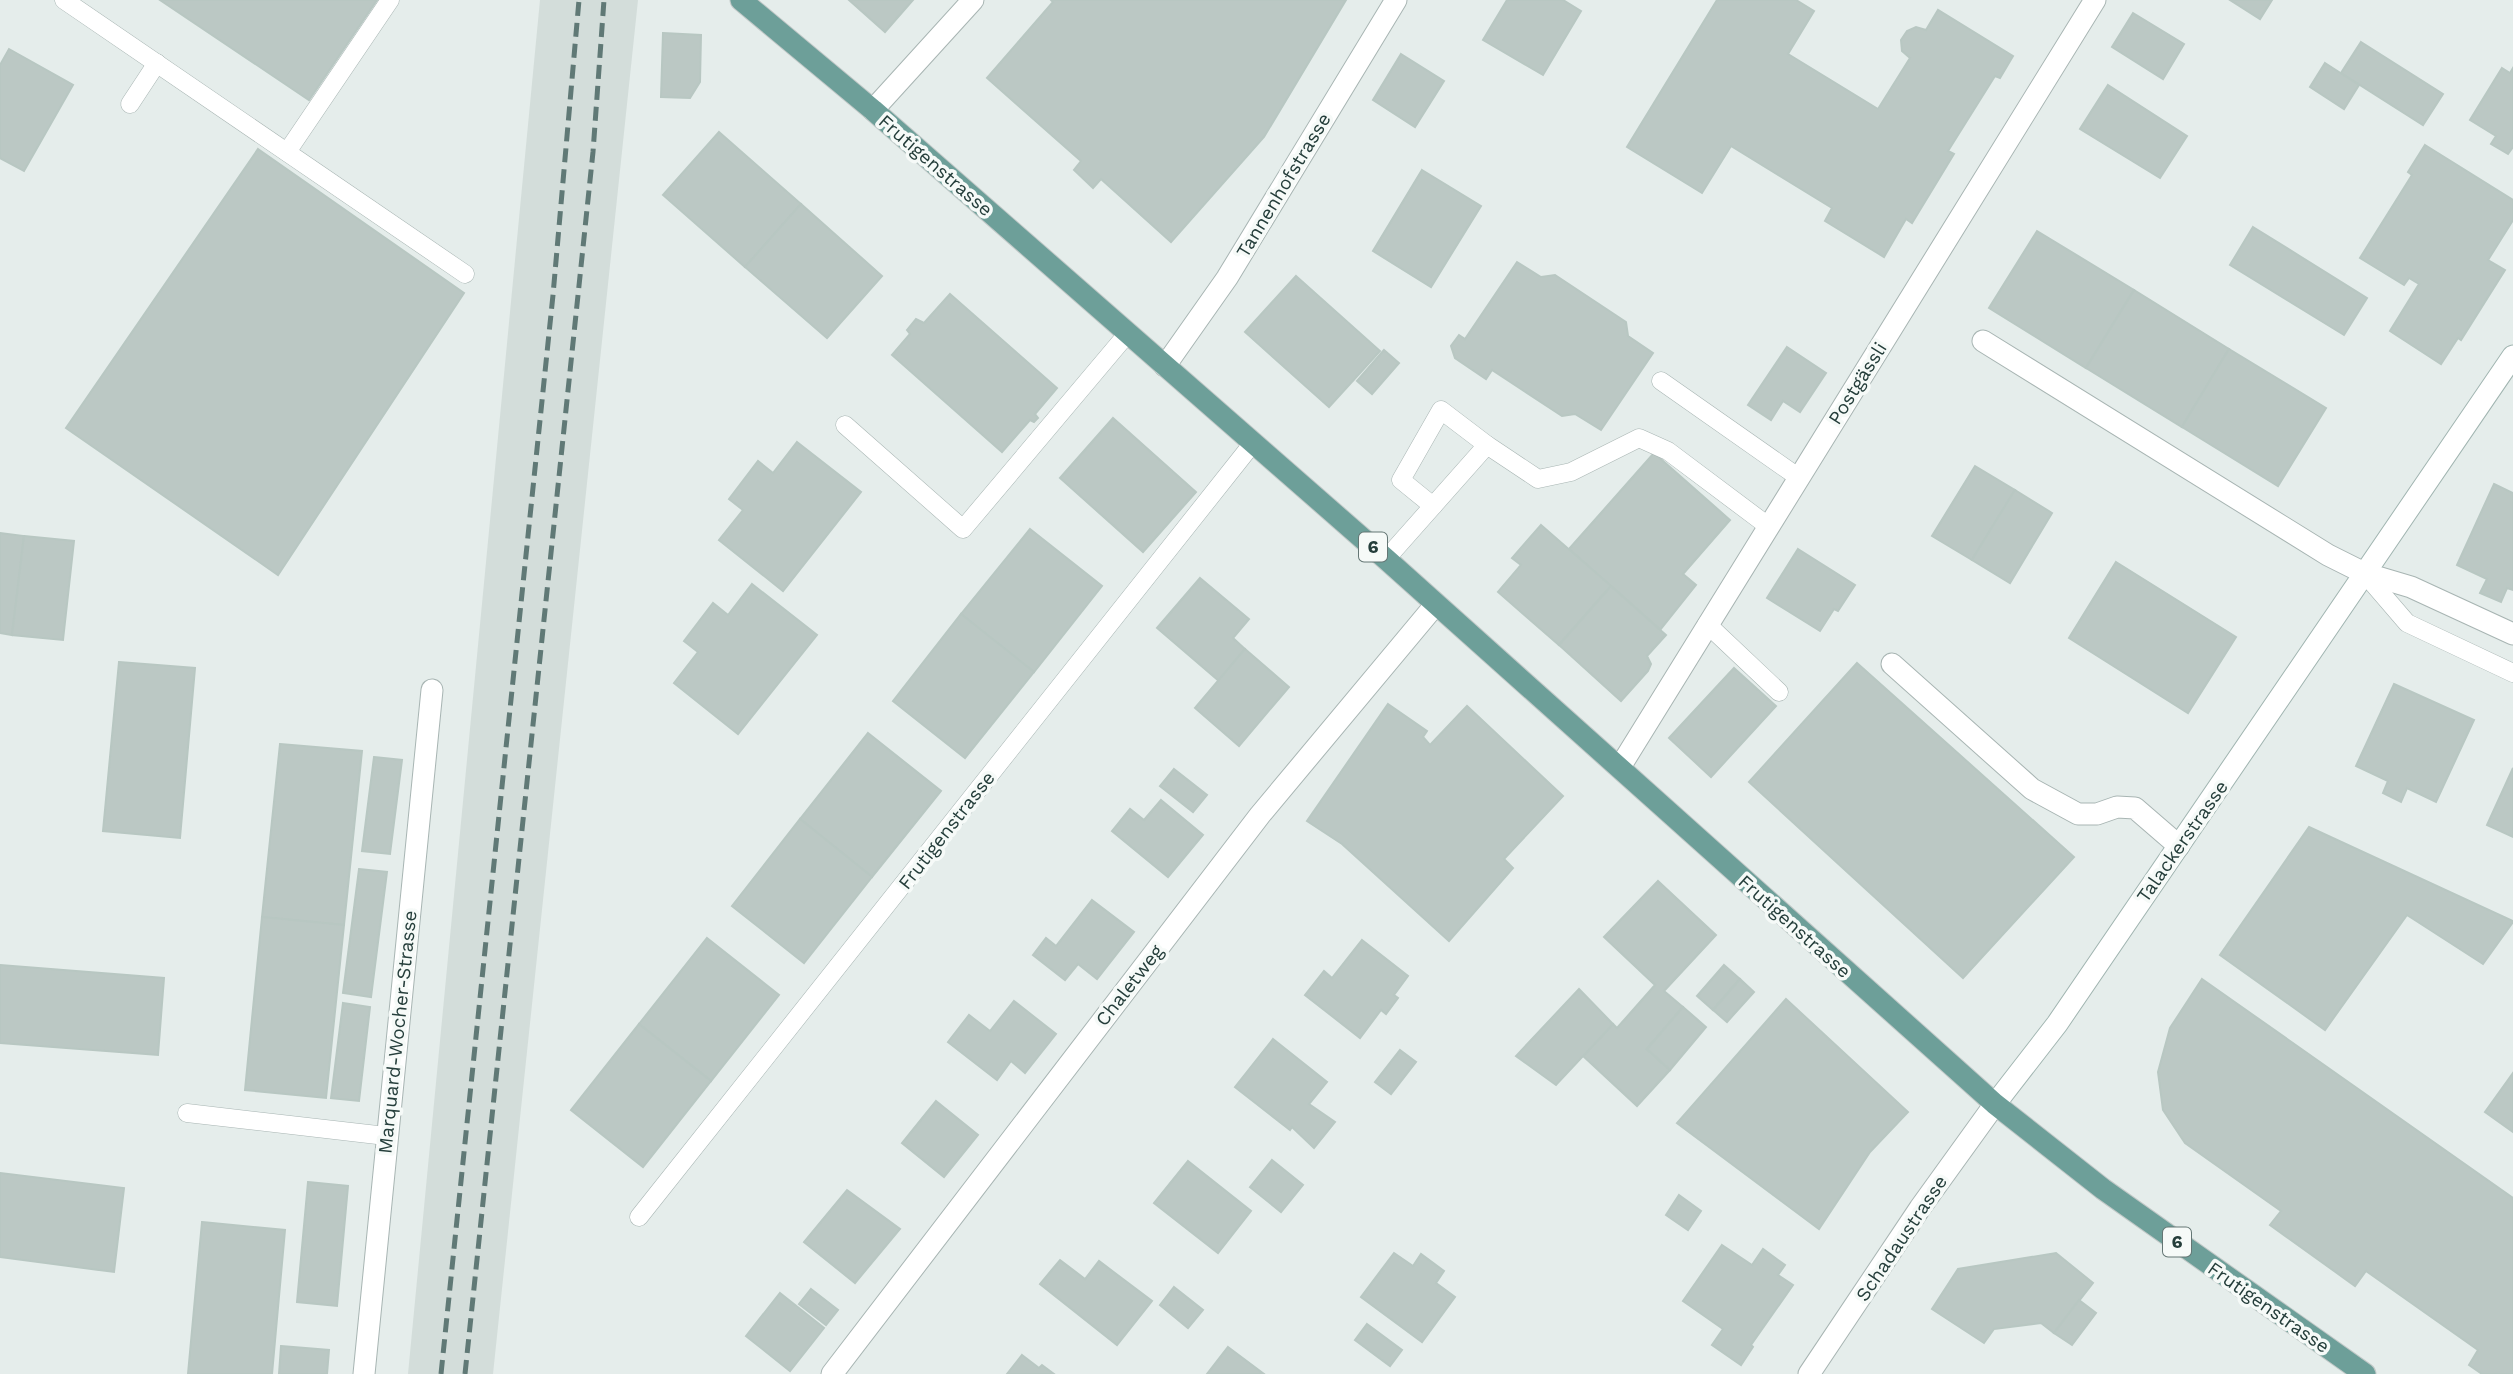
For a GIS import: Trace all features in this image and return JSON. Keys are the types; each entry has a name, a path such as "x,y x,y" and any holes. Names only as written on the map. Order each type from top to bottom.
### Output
{"main road":[{"name":"Frutigenstrasse","path":"741,0 873,110 1386,559 1995,1104 2103,1189 2365,1374"}],"street":[{"path":"873,110 973,0"},
{"name":"Tannenhofstrasse","path":"1165,366 1227,278 1396,0"},
{"name":"Postgässli","path":"1620,767 2095,0"},
{"path":"1983,341 2328,555 2364,573 2412,587 2513,634"},
{"name":"Talackerstrasse","path":"1995,1104 2057,1024 2513,356"},
{"name":"Chaletweg","path":"832,1374 1260,815 1436,604"},
{"path":"1892,664 2032,789 2078,814 2096,814 2117,807 2135,808 2179,846"},
{"name":"Marquard-Wocher-Strasse","path":"364,1374 432,690"},
{"name":"Schadaustrasse","path":"1809,1374 1995,1104"}],"lane":[{"path":"64,0 465,274"},
{"path":"287,152 390,0"},
{"path":"130,104 157,63"},
{"path":"845,425 963,529 1128,333"},
{"path":"1661,381 1798,477"},
{"path":"1433,506 1401,480 1441,410 1538,479 1571,472 1639,438 1668,451 1768,526"},
{"name":"Frutigenstrasse","path":"639,1217 1253,443"},
{"path":"1386,559 1487,445"},
{"path":"2364,573 2407,622 2513,673"},
{"path":"1707,624 1779,692"},
{"path":"187,1113 386,1136"}],"shaded area":[{"path":"540,0 638,0 493,1374 408,1374"}],"building":[{"path":"160,0 377,0 309,100"},
{"path":"849,0 913,0 885,32"},
{"path":"1051,0 1346,0 1264,137 1171,242 1101,179 1093,188 1074,170 1081,161 987,78 1053,2"},
{"path":"1507,0 1563,0 1581,11 1543,75 1483,40"},
{"path":"1717,0 1796,0 1814,11 1788,54 1878,109 1910,58 1902,51 1901,40 1907,31 1916,27 1926,30 1938,10 2013,56 2000,78 1995,76 1948,151 1954,154 1912,223 1906,219 1884,257 1825,221 1832,208 1731,146 1702,193 1627,147"},
{"path":"2230,0 2272,0 2260,19"},
{"path":"2133,13 2184,44 2163,79 2112,47"},
{"path":"663,33 701,35 700,82 690,98 661,97"},
{"path":"2361,42 2443,94 2423,125 2341,73"},
{"path":"9,49 73,85 24,171 0,158 0,65"},
{"path":"1401,54 1444,81 1415,127 1373,100"},
{"path":"2325,63 2359,85 2344,109 2310,87"},
{"path":"2502,68 2510,73 2513,68 2513,147 2508,154 2491,144 2496,136 2470,120"},
{"path":"2108,85 2187,136 2160,178 2080,129"},
{"path":"719,132 801,204 745,267 663,195"},
{"path":"2425,145 2513,200 2513,220 2488,260 2505,270 2461,340 2458,338 2441,364 2390,331 2419,284 2409,278 2404,285 2360,258 2412,175 2408,172"},
{"path":"258,149 464,293 278,575 66,428"},
{"path":"1422,170 1481,206 1431,287 1373,251"},
{"path":"801,204 882,276 827,338 745,267"},
{"path":"2253,227 2367,298 2344,335 2230,265"},
{"path":"2037,231 2134,290 2086,368 1989,308"},
{"path":"1517,262 1541,277 1555,275 1626,322 1628,336 1653,353 1601,430 1575,414 1562,416 1492,370 1486,379 1455,358 1451,346 1459,335 1465,339"},
{"path":"1296,276 1380,351 1329,407 1245,332"},
{"path":"2134,290 2229,349 2182,427 2086,368"},
{"path":"950,294 1057,388 1035,414 1038,418 1034,422 1030,420 1002,452 892,355 910,334 907,330 916,319 924,323"},
{"path":"1787,347 1826,373 1800,412 1783,401 1771,420 1748,405"},
{"path":"2229,349 2326,408 2278,486 2182,427"},
{"path":"1384,350 1399,363 1372,394 1357,381"},
{"path":"1113,418 1196,492 1143,552 1060,478"},
{"path":"797,442 861,492 783,591 719,540 743,510 729,499 758,461 773,473"},
{"path":"1654,453 1730,520 1683,574 1696,585 1660,630 1569,549"},
{"path":"1975,466 2015,490 1972,560 1932,536"},
{"path":"2494,484 2513,493 2513,590 2507,588 2501,602 2480,593 2487,579 2457,565"},
{"path":"2015,490 2052,513 2010,583 1972,560"},
{"path":"1541,525 1611,586 1559,645 1498,592 1521,565 1512,558"},
{"path":"1030,529 1102,586 1034,672 961,614"},
{"path":"0,533 24,536 12,635 0,633"},
{"path":"24,536 74,541 63,640 12,635"},
{"path":"1798,549 1855,585 1838,611 1834,609 1820,631 1767,598"},
{"path":"2116,562 2236,637 2188,713 2069,638"},
{"path":"1200,578 1249,619 1233,638 1245,649 1219,681 1157,628"},
{"path":"752,584 817,635 738,734 674,683 698,652 684,641 713,603 728,615"},
{"path":"1611,586 1666,635 1647,656 1651,664 1648,671 1621,701 1559,645"},
{"path":"961,614 1034,672 965,758 893,701"},
{"path":"1245,649 1289,687 1239,746 1195,708"},
{"path":"119,662 195,668 180,838 103,831"},
{"path":"1857,663 2074,857 1963,978 1749,782"},
{"path":"1734,668 1776,706 1711,777 1669,738"},
{"path":"2394,684 2474,720 2436,802 2407,788 2401,802 2383,793 2388,781 2356,766"},
{"path":"1388,704 1427,731 1423,737 1430,745 1467,706 1563,796 1504,859 1513,868 1449,941 1342,844 1307,821"},
{"path":"868,733 941,791 872,877 800,819"},
{"path":"280,744 362,751 344,925 262,917"},
{"path":"374,757 402,760 390,854 362,851"},
{"path":"2513,768 2513,837 2487,825"},
{"path":"1174,769 1207,795 1193,812 1160,786"},
{"path":"1161,800 1203,835 1168,877 1112,831 1130,809 1144,820"},
{"path":"800,819 872,877 804,963 732,906"},
{"path":"2309,827 2513,922 2483,964 2407,915 2325,1030 2220,955"},
{"path":"359,869 387,872 371,997 343,993"},
{"path":"1658,881 1716,935 1664,991 1683,1007 1647,1049 1670,1070 1637,1106 1583,1056 1613,1024 1617,1028 1655,985 1604,937"},
{"path":"1092,900 1134,932 1097,979 1078,964 1065,980 1033,955 1046,938 1056,946"},
{"path":"262,917 344,925 326,1098 245,1090"},
{"path":"707,938 779,995 711,1081 639,1024"},
{"path":"1362,940 1408,976 1394,995 1398,998 1386,1014 1381,1010 1360,1038 1305,995 1324,971 1332,978"},
{"path":"0,965 164,978 158,1055 0,1043"},
{"path":"1724,965 1740,979 1713,1010 1697,996"},
{"path":"1740,979 1754,992 1727,1022 1713,1010"},
{"path":"2202,979 2513,1198 2513,1374 2482,1374 2469,1365 2478,1350 2366,1271 2355,1286 2270,1225 2281,1211 2185,1143 2163,1110 2158,1072 2170,1028"},
{"path":"1579,989 1613,1024 1556,1085 1516,1056"},
{"path":"1786,999 1908,1112 1870,1152 1819,1229 1677,1123"},
{"path":"1014,1001 1056,1034 1025,1073 1011,1061 997,1080 948,1042 969,1015 990,1031"},
{"path":"343,1003 370,1007 359,1101 331,1098"},
{"path":"1683,1007 1706,1027 1670,1070 1647,1049"},
{"path":"639,1024 711,1081 643,1167 571,1110"},
{"path":"1273,1039 1327,1082 1309,1104 1335,1122 1314,1148 1292,1127 1290,1130 1235,1087"},
{"path":"1400,1050 1416,1062 1391,1094 1375,1082"},
{"path":"2513,1073 2513,1132 2485,1112"},
{"path":"936,1101 978,1135 944,1177 902,1143"},
{"path":"1272,1160 1303,1185 1281,1212 1250,1187"},
{"path":"1188,1161 1251,1211 1218,1253 1154,1203"},
{"path":"0,1173 124,1188 114,1272 0,1257"},
{"path":"308,1182 348,1186 337,1306 297,1302"},
{"path":"847,1190 900,1229 855,1283 804,1242"},
{"path":"1679,1195 1701,1211 1688,1230 1666,1215"},
{"path":"202,1222 285,1230 272,1374 188,1374"},
{"path":"1722,1245 1752,1265 1763,1249 1785,1265 1778,1275 1793,1285 1751,1345 1753,1347 1741,1365 1712,1345 1723,1329 1683,1301"},
{"path":"1394,1253 1413,1266 1421,1254 1444,1271 1436,1283 1455,1297 1422,1342 1361,1297"},
{"path":"2056,1253 2093,1283 2054,1333 2041,1323 1994,1329 1984,1343 1932,1309 1958,1269"},
{"path":"1060,1260 1085,1279 1099,1261 1152,1301 1117,1345 1040,1284"},
{"path":"1174,1287 1203,1310 1188,1328 1160,1305"},
{"path":"811,1289 838,1310 826,1325 799,1304"},
{"path":"780,1293 824,1328 790,1371 746,1336"},
{"path":"2079,1300 2096,1313 2072,1345 2054,1333"},
{"path":"1367,1324 1402,1350 1390,1366 1355,1340"},
{"path":"281,1346 329,1350 327,1374 279,1374"},
{"path":"1228,1347 1264,1374 1207,1374"},
{"path":"1022,1355 1039,1368 1042,1365 1054,1374 1007,1374"}],"railway":[{"path":"441,1374 553,295 579,0"},
{"path":"465,1374 593,152 604,0"}]}
